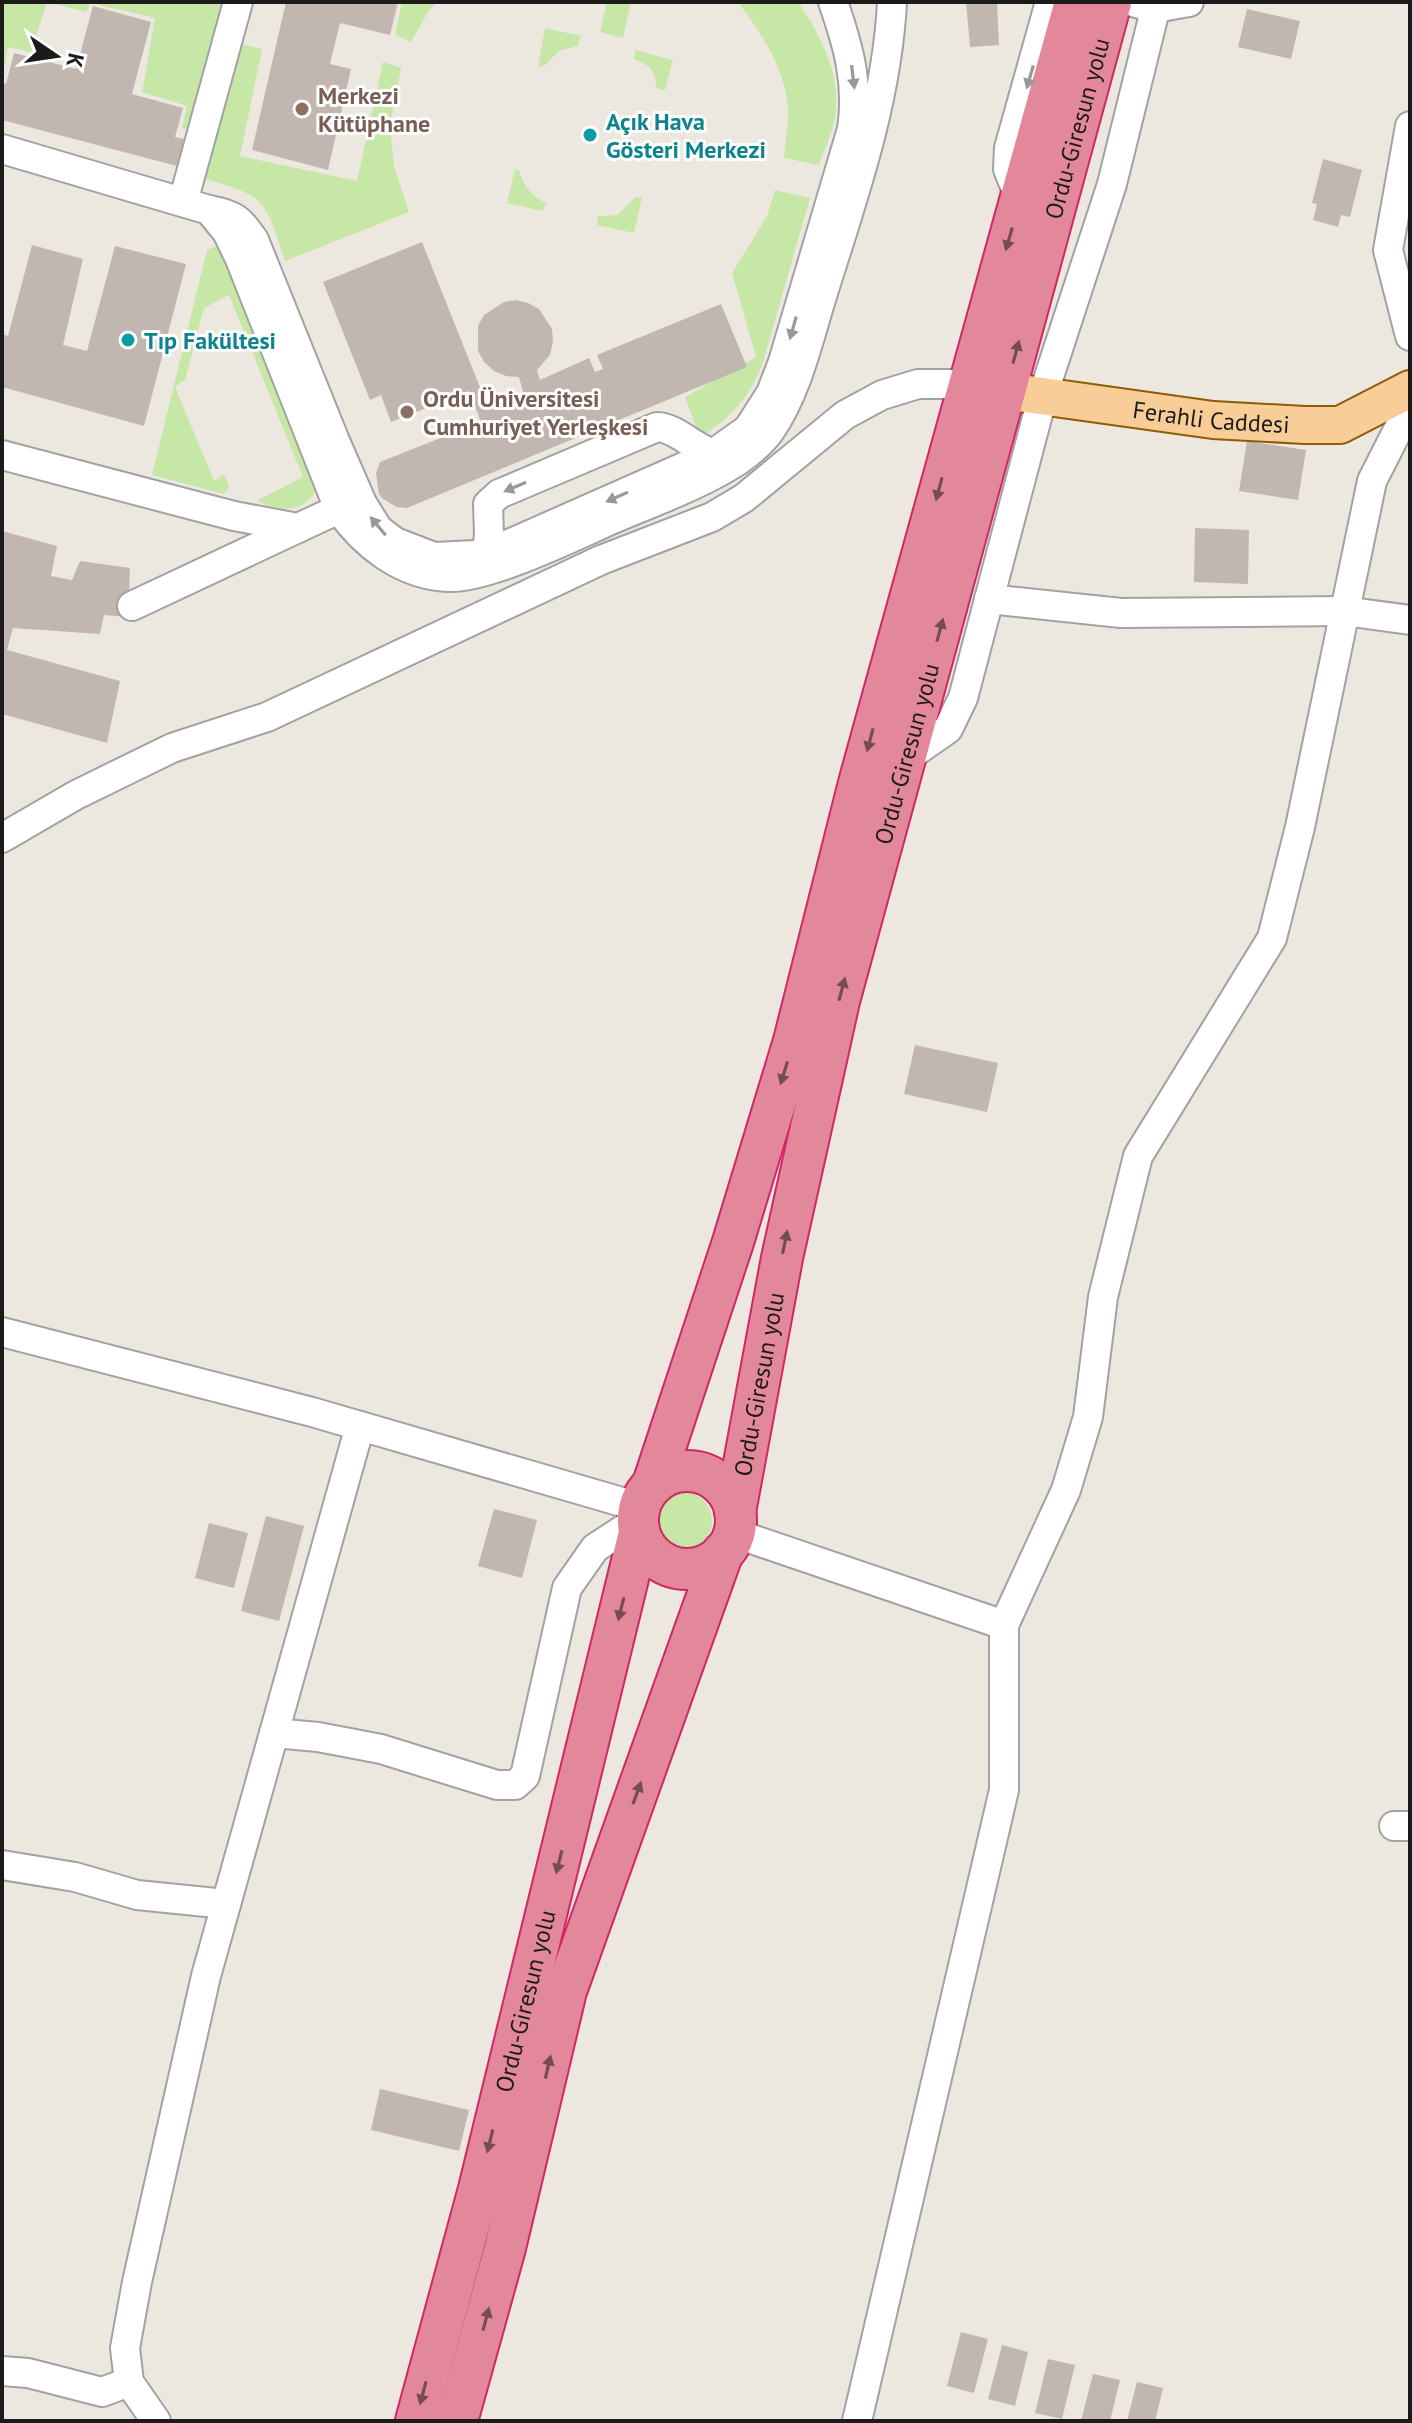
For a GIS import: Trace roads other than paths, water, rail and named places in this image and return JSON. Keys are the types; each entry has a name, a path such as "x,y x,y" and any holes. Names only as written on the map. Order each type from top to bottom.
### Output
{"highway":[{"name":"Ordu-Giresun yolu","path":"416,2421 479,2189 642,1511 733,1242 794,1041 859,783 1005,390 1020,199 1075,2"},
{"name":"Ordu-Giresun yolu","path":"457,2421 505,2248 566,1991 730,1532 782,1258 839,1001 1111,2"},
{"path":"679,1471 695,1472 709,1476 730,1497 730,1532 709,1563 693,1569 676,1568 653,1555 642,1511 665,1476 679,1471"}],"main road":[{"name":"Ferahli Caddesi","path":"1005,390 1213,420 1340,425 1410,389"}],"street":[{"path":"196,206 238,2"},
{"path":"2,149 231,214 241,222 254,240 335,441 362,503 378,529 395,542 434,557 475,555 509,544 713,454 748,429 771,393 783,362 852,129 856,105 854,74 833,2"},
{"path":"196,206 227,232 339,509 353,528 399,565 447,577 469,575 535,552 701,481 755,447 768,433 800,368 868,149 890,41 892,2"},
{"path":"1020,199 1008,169 1009,148 1050,2"},
{"path":"905,759 948,729 963,698 989,599 1005,390 1112,184 1148,4 1189,2"},
{"path":"1410,126 1388,250 1410,336"},
{"path":"2,838 76,795 172,748 267,717 601,560 712,517 744,498 845,415 882,395 918,384 1005,390"},
{"path":"857,2421 1004,1790 1004,1625 1066,1490 1088,1417 1103,1297 1138,1156 1272,938 1300,827 1372,481 1410,406"},
{"path":"487,551 488,504 499,494 657,427 667,427 698,449 713,454"},
{"path":"2,455 234,516 298,528"},
{"path":"132,606 339,509"},
{"path":"989,599 1121,613 1344,611 1410,620"},
{"path":"2,1332 360,1426 642,1511"},
{"path":"156,2421 129,2382 125,2348 137,2282 206,1976 360,1426"},
{"path":"274,1733 318,1737 381,1749 497,1785 515,1785 525,1776 567,1588 595,1548 642,1511"},
{"path":"730,1532 1004,1625"},
{"path":"2,1865 75,1877 137,1895 226,1904"},
{"path":"2,2371 28,2373 102,2392 129,2382"}],"place":[{"name":"Merkezi Kütüphane","path":"302,109"},
{"name":"Açık Hava Gösteri Merkezi","path":"590,135"},
{"name":"Tıp Fakültesi","path":"128,340"},
{"name":"Ordu Üniversitesi Cumhuriyet Yerleşkesi","path":"407,412"}]}
